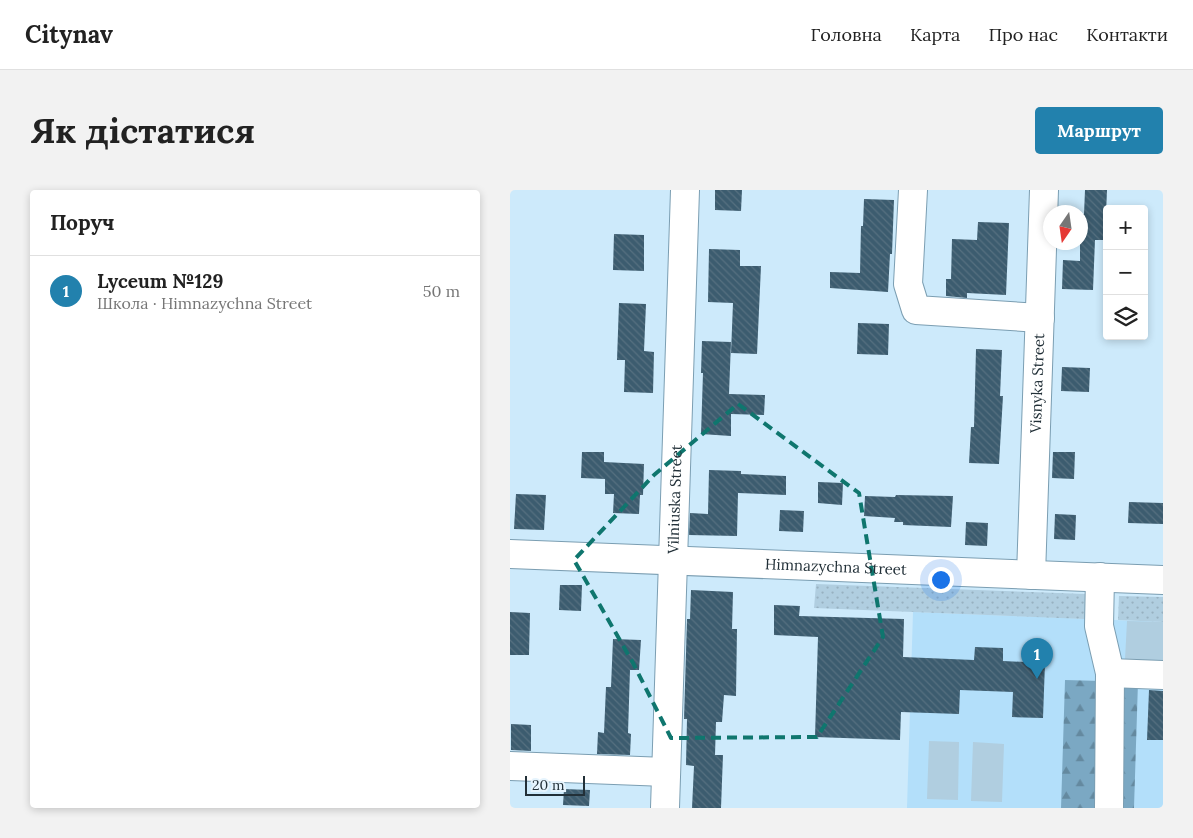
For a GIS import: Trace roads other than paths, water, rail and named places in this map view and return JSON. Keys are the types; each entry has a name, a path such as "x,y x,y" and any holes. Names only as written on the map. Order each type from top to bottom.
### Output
{"street":[{"name":"Vilniuska Street","path":"665,808 685,190"},
{"path":"913,190 908,284 916,310 1040,318"},
{"name":"Visnyka Street","path":"1031,574 1044,190"},
{"name":"Himnazychna Street","path":"510,554 1163,580"},
{"path":"1100,577 1099,626 1110,673 1109,808"},
{"path":"1110,673 1163,674"},
{"path":"510,766 666,772"}],"place":[{"name":"Lyceum №129","path":"1037,679"}]}
